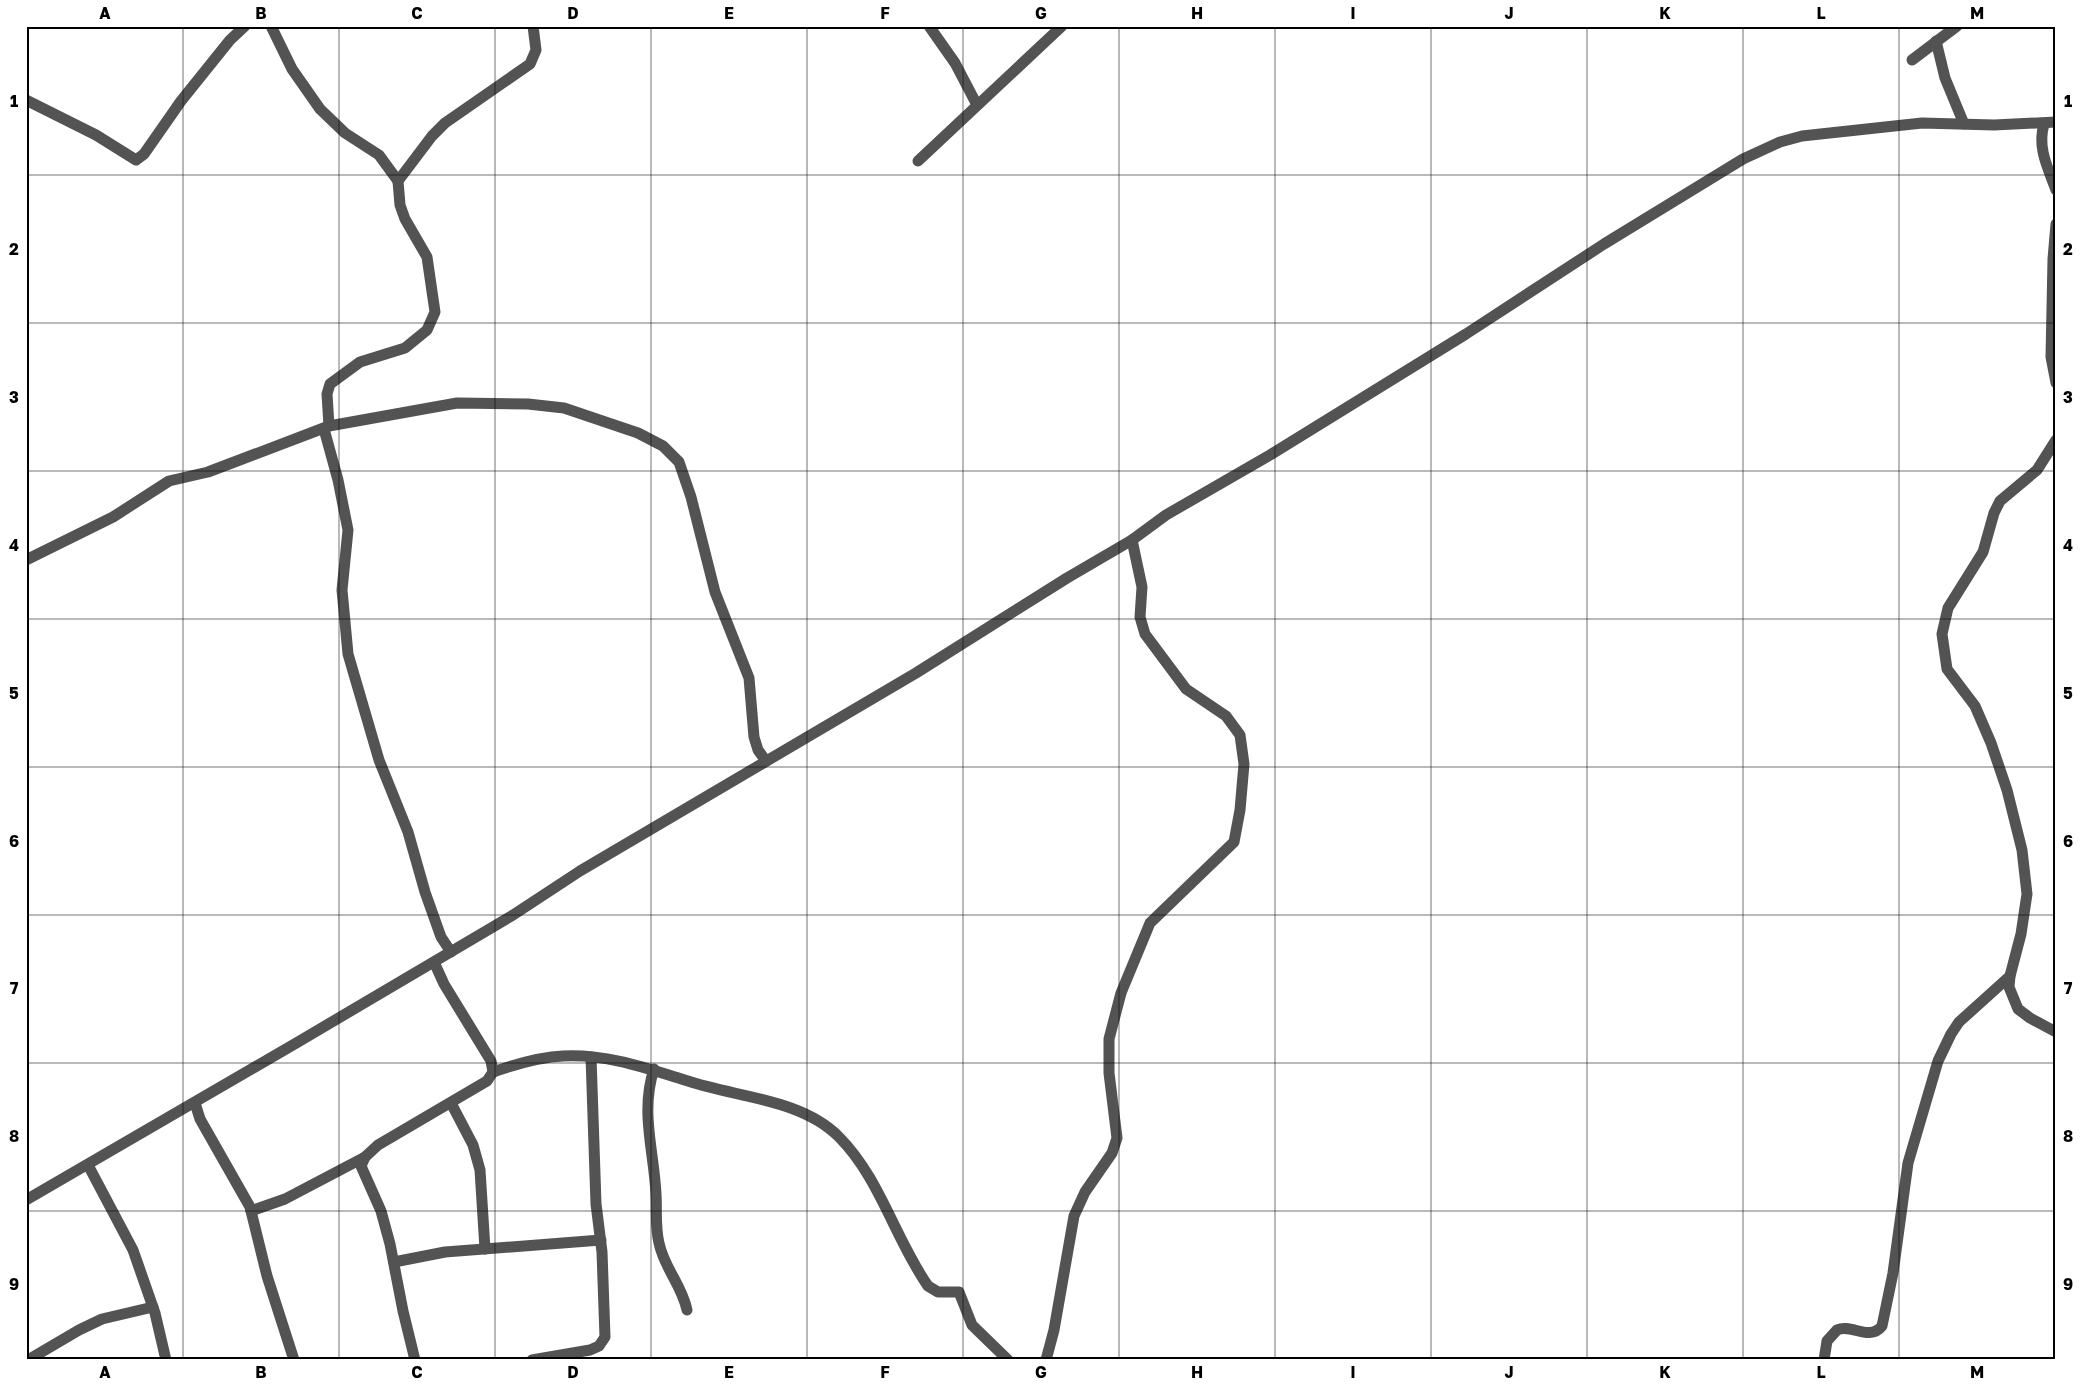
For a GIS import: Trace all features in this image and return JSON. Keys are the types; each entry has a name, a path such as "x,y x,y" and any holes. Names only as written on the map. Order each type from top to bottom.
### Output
{"street":[{"path":"26,100 96,135 136,160 144,154 181,101 230,40 246,26"},
{"path":"271,26 292,69 320,108 345,133 379,155 398,181 400,205 405,220 424,249 428,263 435,312 427,330 405,348 360,362 330,384 327,399 327,427 348,530 342,590 348,654 379,760 408,832 425,892 441,937 451,952"},
{"path":"398,181 432,136 445,123 530,64 536,50 533,26"},
{"path":"929,26 955,63 976,105"},
{"path":"918,161 1062,26"},
{"path":"1912,60 1941,34 1957,26"},
{"path":"1941,34 1945,78 1964,124"},
{"path":"26,1200 451,952 580,870 916,673 1091,563 1132,540 1166,515 1270,455 1466,334 1604,244 1760,150 1802,136 1922,123 2050,123"},
{"path":"2050,123 2040,136 2056,190"},
{"path":"2056,224 2053,259 2051,363 2056,384"},
{"path":"26,560 113,517 168,482 208,472 327,427 457,404 528,404 564,408 638,432 673,454 683,469 715,592 748,678 754,737 758,750 766,761"},
{"path":"2056,440 2037,470 2000,501 1994,513 1983,552 1948,608 1942,634 1947,669 1978,711 1996,755 2022,850 2027,894 2021,934 2009,987 2018,1009 2056,1032"},
{"path":"1046,1360 1054,1330 1074,1216 1085,1192 1112,1153 1117,1138 1110,1073 1109,1040 1121,994 1150,923 1234,842 1240,810 1244,764 1240,735 1226,716 1186,689 1145,634 1140,617 1142,587 1132,540"},
{"path":"434,962 444,984 491,1061 493,1072"},
{"path":"1824,1360 1827,1341 1837,1330 1843,1327 1872,1332 1882,1326 1893,1273 1908,1164 1938,1061 1959,1022 2010,976"},
{"path":"251,1211 285,1199 365,1157 378,1145 487,1081 493,1072 527,1061 562,1056 591,1057 654,1069 688,1082 779,1104 808,1116 838,1136 860,1163 873,1183 890,1222 928,1286 938,1292 959,1292 972,1325 1008,1360"},
{"path":"532,1360 590,1350 603,1342 605,1332 601,1240 596,1204 591,1057"},
{"path":"654,1069 648,1098 647,1116 655,1177 657,1231 662,1256 683,1293 687,1310"},
{"path":"195,1103 200,1118 251,1211 267,1276 294,1360"},
{"path":"451,1103 473,1145 480,1170 485,1249"},
{"path":"365,1157 361,1166 362,1172 381,1211 415,1360"},
{"path":"88,1165 133,1250 153,1307 166,1360"},
{"path":"394,1262 445,1252 601,1240"},
{"path":"33,1358 79,1330 102,1319 153,1307"}]}
